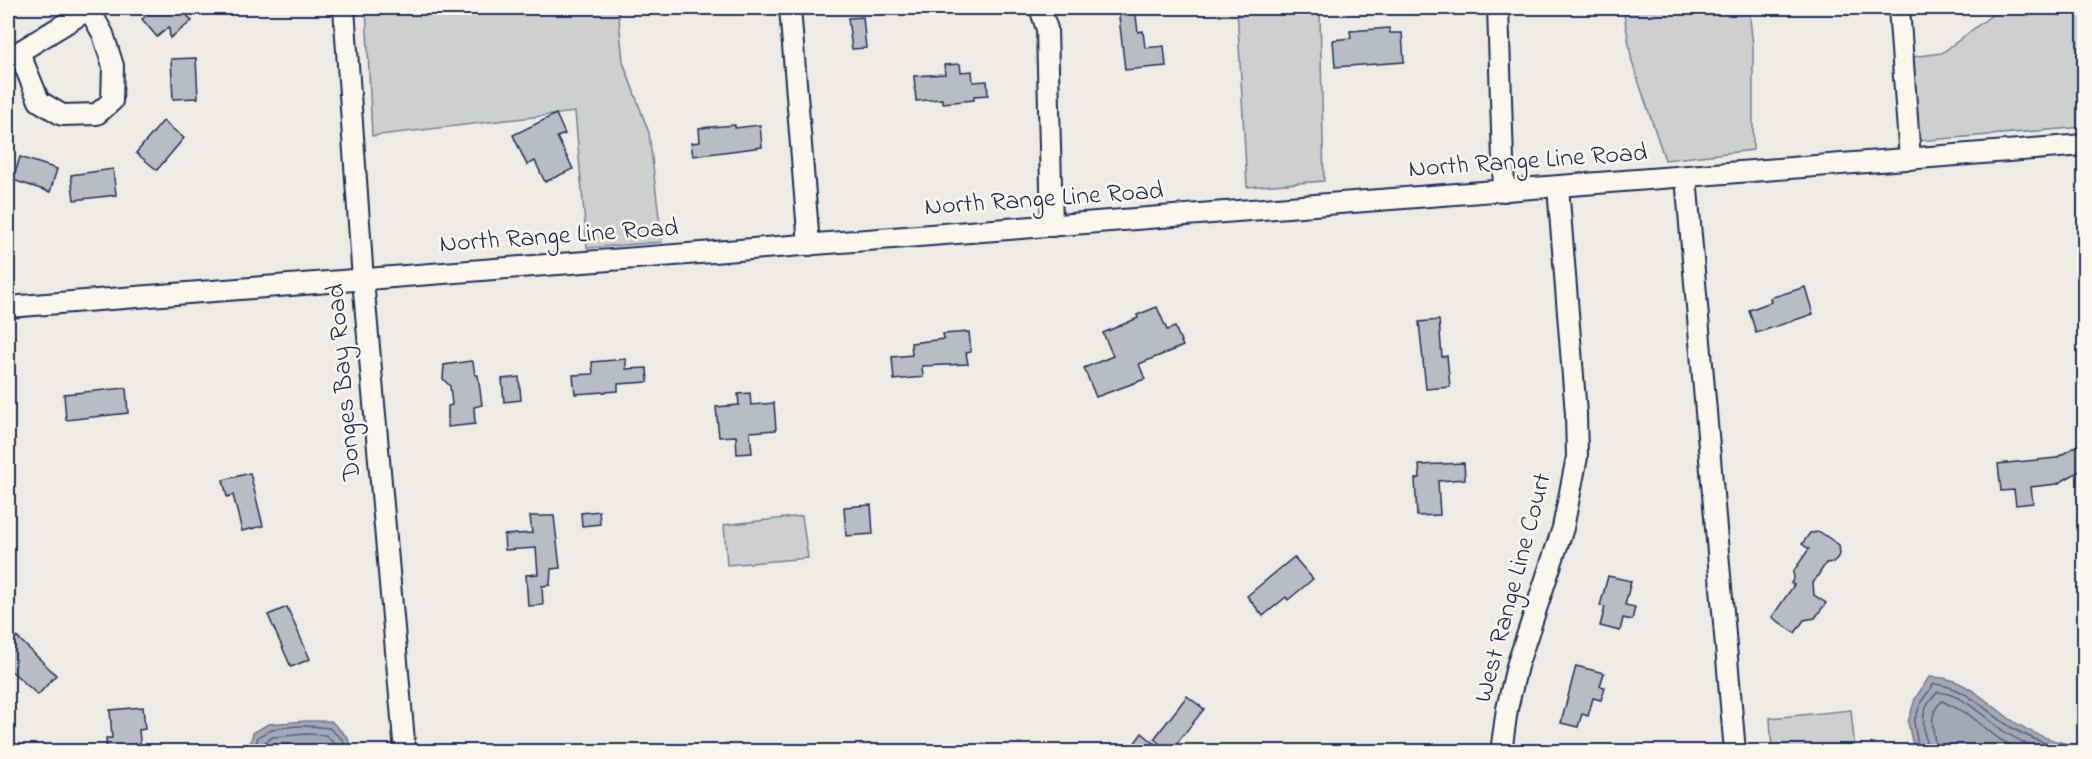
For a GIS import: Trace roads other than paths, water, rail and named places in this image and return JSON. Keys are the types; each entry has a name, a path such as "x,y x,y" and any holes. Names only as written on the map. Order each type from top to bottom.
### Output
{"street":[{"path":"90,8 113,66 112,101 97,114 62,115 39,101 13,54 90,8"},
{"name":"Donges Bay Road","path":"344,8 363,280 405,752"},
{"path":"790,8 809,245"},
{"path":"1040,8 1047,29 1052,226"},
{"path":"1498,8 1504,191"},
{"path":"1899,8 1910,159"},
{"name":"North Range Line Road","path":"8,307 2085,145"},
{"path":"1686,177 1736,752"},
{"name":"West Range Line Court","path":"1501,752 1507,709 1518,666 1563,528 1577,457 1576,414 1558,187"}],"water":[{"path":"1929,677 1946,678 1957,682 2027,729 2056,741 2084,745 2084,751 1914,751 1908,722 1915,699"},
{"path":"331,721 348,738 351,751 248,751 253,733 268,724"}]}
